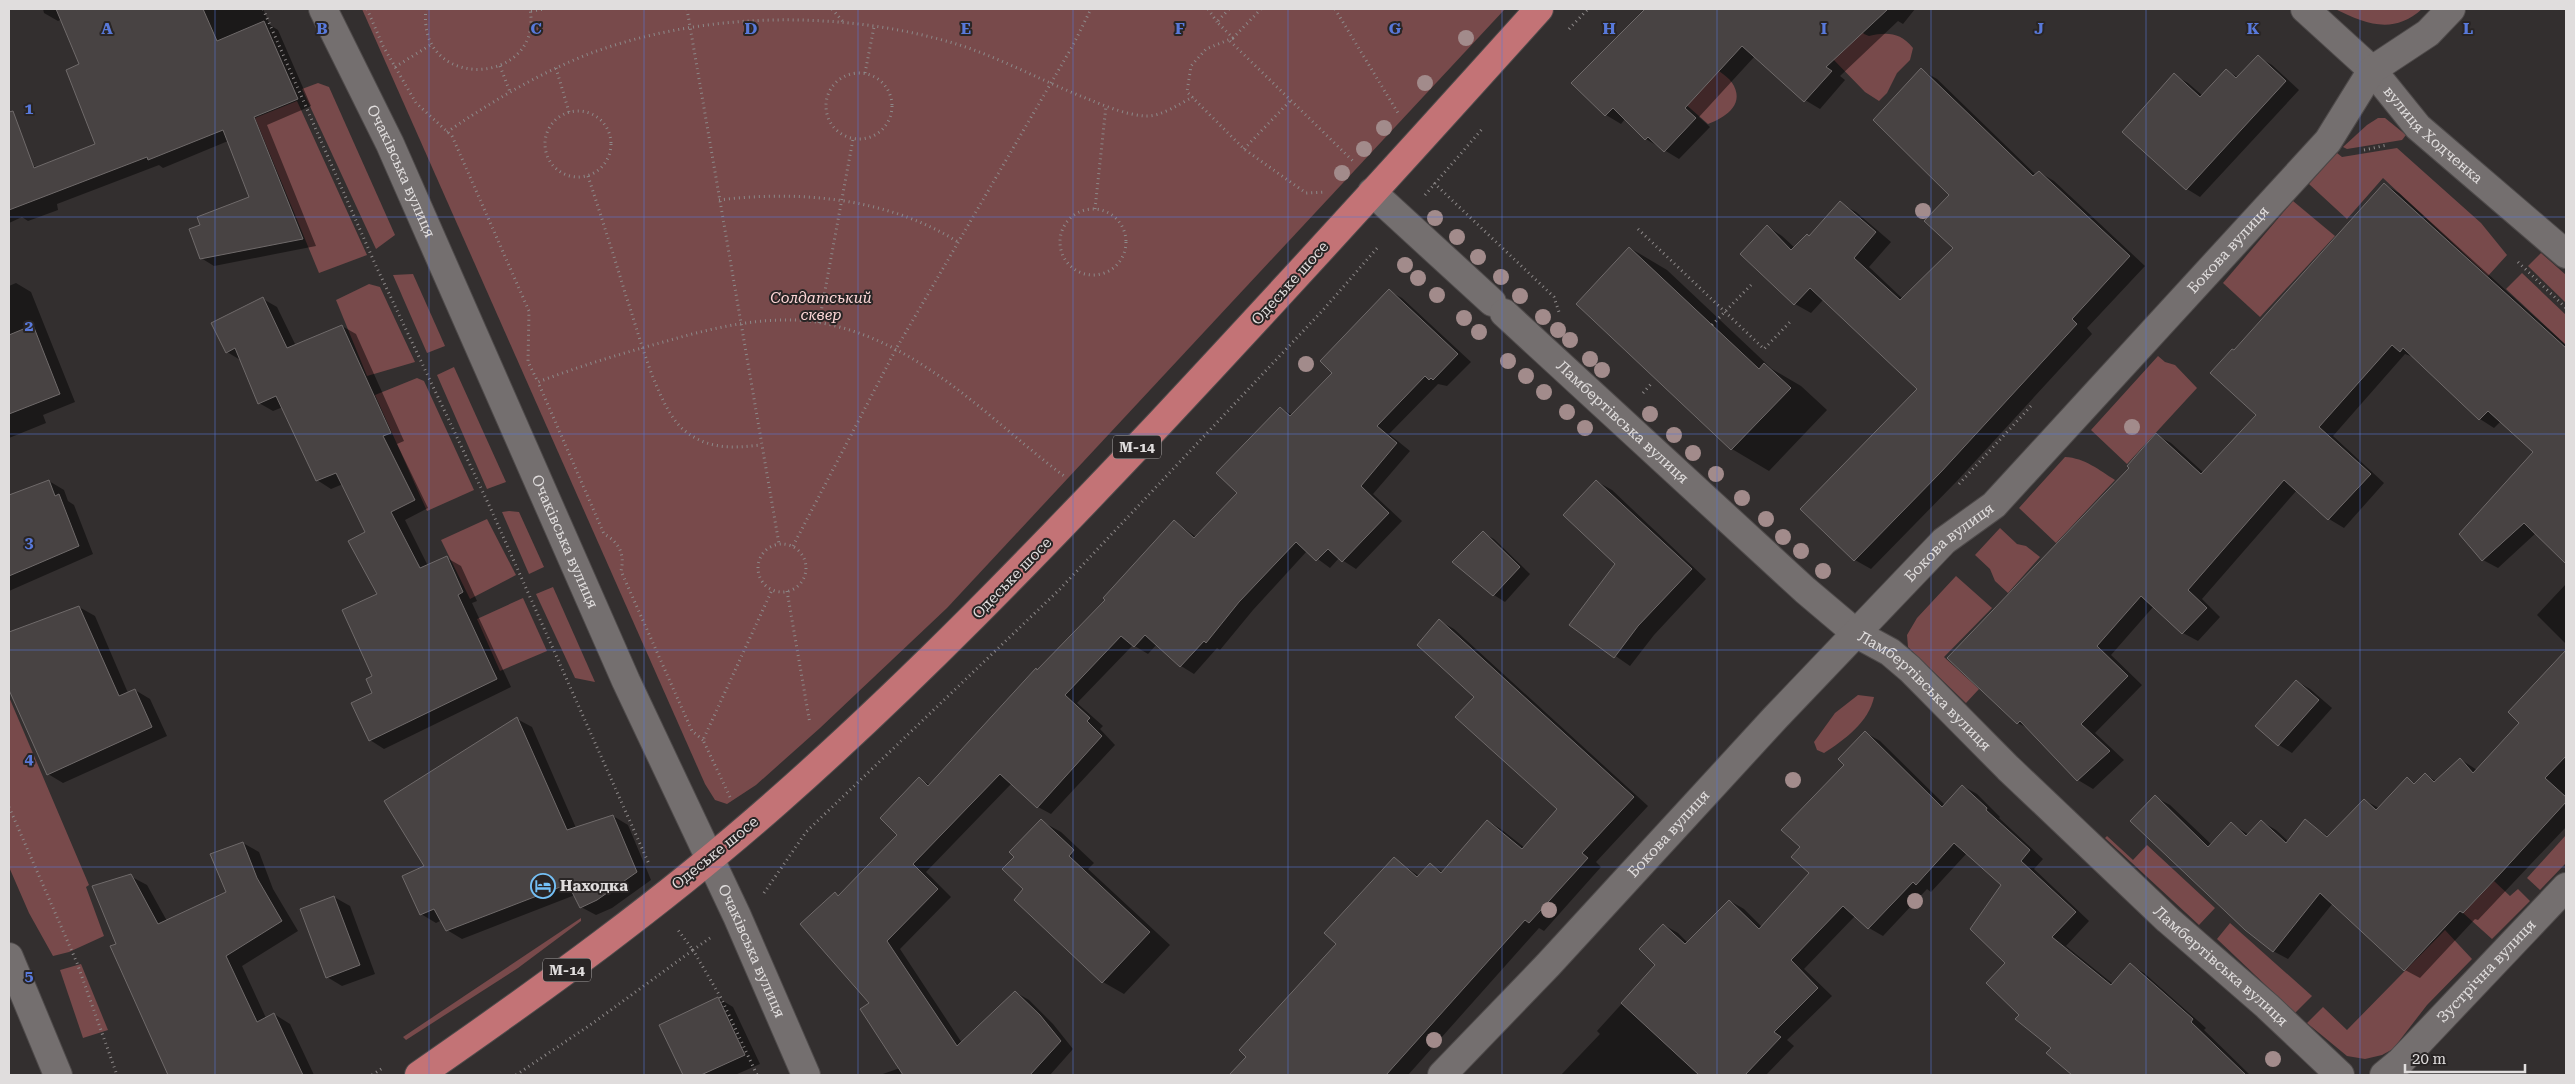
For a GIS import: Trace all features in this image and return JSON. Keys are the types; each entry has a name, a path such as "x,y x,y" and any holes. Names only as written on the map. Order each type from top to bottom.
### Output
{"highway":[{"name":"Одеське шосе","path":"419,1075 603,944 710,859 779,801 885,703 1022,569 1292,281 1539,9"}],"street":[{"name":"Очаківська вулиця","path":"323,9 390,144 626,681 737,916 806,1075"},
{"name":"вулиця Ходченка","path":"2306,9 2372,70 2418,127 2566,254"},
{"name":"Бокова вулиця","path":"1442,1075 1944,541 1994,505 2328,141 2372,70 2428,33 2450,9"},
{"name":"Ламбертівська вулиця","path":"1372,192 1805,590 1857,634 1890,652 1910,669 2008,768 2168,920 2267,1006 2340,1075"},
{"name":"Зустрічна вулиця","path":"2384,1075 2401,1062 2566,888"},
{"path":"9,956 58,1075"}],"path":[{"path":"263,9 376,266 488,504 650,866"},
{"path":"367,9 416,103 452,136 528,311 528,362 604,534 615,540 624,560 621,571 692,731 703,740 730,796"},
{"path":"426,9 427,32 432,44 449,63 475,71 500,66 521,49 531,24 530,10 546,9"},
{"path":"686,9 779,544"},
{"path":"832,9 846,24"},
{"path":"793,546 896,349 1072,47 1091,9"},
{"path":"1208,9 1232,39 1290,100 1354,162"},
{"path":"1217,22 1229,9"},
{"path":"1261,9 1232,39 1218,43 1206,50 1191,66 1188,92 1244,149 1306,194 1326,192"},
{"path":"1335,9 1398,115"},
{"path":"1568,31 1588,9"},
{"path":"448,132 510,92 556,68 587,55 690,28 777,20 874,26 955,44 1106,106 1146,116 1167,110 1193,98"},
{"path":"865,73 874,26"},
{"path":"396,67 432,44"},
{"path":"500,66 510,92"},
{"path":"556,68 569,112"},
{"path":"856,73 865,73 872,75 885,85 890,92 893,108 888,124 883,130 869,138 853,139 839,133 828,121 826,113 827,97 841,78 856,73"},
{"path":"1244,149 1290,100"},
{"path":"1095,209 1106,106"},
{"path":"577,110 593,113 605,123 612,138 607,162 595,173 588,176 580,177 564,174 557,170 547,157 545,141 547,133 555,120 569,112 577,110"},
{"path":"757,1075 721,998 692,950 720,932 766,890 806,832 1059,590 1323,310 1485,126"},
{"path":"2328,141 2342,154 2404,142 2418,127"},
{"path":"819,323 853,139"},
{"path":"588,176 643,347 668,408 685,431 716,447 734,448 761,445"},
{"path":"1434,183 1554,297 1562,320"},
{"path":"719,200 753,196 842,200 912,219 958,242"},
{"path":"1095,209 1110,214 1122,225 1127,240 1120,263 1107,273 1091,276 1083,274 1070,266 1064,260 1060,245 1062,229 1066,222 1079,212 1095,209"},
{"path":"1638,229 1764,349 1790,322"},
{"path":"1712,325 1751,285"},
{"path":"538,382 588,362 740,324 786,320 819,323 868,337 896,349 953,386 1064,476"},
{"path":"1649,401 1641,394 1651,384"},
{"path":"1954,489 2031,406"},
{"path":"779,544 793,546 805,561 805,574 798,585 786,591 772,590 762,582 758,564 759,558 767,548 779,544"},
{"path":"703,740 772,590"},
{"path":"786,591 811,726"},
{"path":"9,807 77,964 117,1075"},
{"path":"372,1075 388,1064"}],"green space":[{"name":"Солдатський сквер","path":"362,9 1505,9 947,608 820,728 756,785 727,804 715,800 705,784"},
{"path":"1825,9 1847,9 1864,34 1869,36 1887,34 1898,36 1913,48 1910,60 1897,73 1887,93 1879,101 1865,92 1831,57"},
{"path":"2335,9 2422,9 2401,22 2379,24 2358,19"},
{"path":"1709,64 1730,80 1734,86 1736,100 1726,115 1708,124 1649,72"},
{"path":"318,83 329,87 395,235 376,249 302,89"},
{"path":"297,101 367,255 319,273 255,118"},
{"path":"2378,118 2385,118 2406,135 2402,140 2347,149 2343,147 2367,125"},
{"path":"2397,148 2481,223 2507,255 2488,276 2383,178 2347,219 2309,184 2337,153 2342,157"},
{"path":"2293,201 2335,236 2260,317 2223,283"},
{"path":"2541,253 2566,275 2566,303 2528,266"},
{"path":"2522,273 2566,315 2566,345 2506,289"},
{"path":"413,274 445,346 427,353 393,275"},
{"path":"369,284 380,287 415,362 367,376 336,300"},
{"path":"2158,356 2165,362 2175,365 2197,388 2127,464 2091,430"},
{"path":"454,367 506,482 487,489 437,375"},
{"path":"417,378 424,381 474,490 427,511 375,395"},
{"path":"2065,457 2085,462 2115,480 2056,543 2019,508"},
{"path":"502,512 519,512 544,567 529,574"},
{"path":"487,519 516,575 470,599 441,540"},
{"path":"2000,528 2017,544 2026,546 2040,557 2008,593 1995,581 1990,569 1975,555"},
{"path":"1956,576 1992,608 1944,657 1979,689 1966,703 1908,647 1907,635 1917,618"},
{"path":"553,587 595,682 575,678 536,594"},
{"path":"523,598 547,651 500,671 477,619"},
{"path":"1858,695 1874,697 1867,714 1855,730 1840,742 1824,753 1817,750 1814,742 1835,713"},
{"path":"9,697 89,885 86,887 104,936 69,952 53,956 29,913 9,867"},
{"path":"2566,835 2566,863 2540,890 2527,878"},
{"path":"2107,836 2133,860 2147,845 2215,908 2199,925 2105,838"},
{"path":"2494,881 2510,896 2518,889 2530,901 2492,939 2463,913"},
{"path":"581,918 581,921 518,968 406,1040 403,1037"},
{"path":"2230,923 2312,996 2295,1013 2217,939"},
{"path":"2445,930 2472,959 2427,1005 2393,1049 2382,1055 2365,1059 2347,1056 2307,1023 2323,1007 2347,1030"},
{"path":"81,964 108,1030 83,1038 60,970"}],"building":[{"path":"56,9 203,9 217,41 264,21 298,99 254,117 303,239 200,259 189,229 200,225 197,217 249,197 223,130 148,160 147,157 9,210 9,112 13,111 34,168 95,144 66,70 79,64"},
{"path":"1645,9 1888,9 1826,67 1832,71 1804,102 1742,46 1685,108 1696,118 1664,152 1648,137 1645,140 1613,108 1605,116 1571,83"},
{"path":"2258,55 2286,81 2186,190 2122,132 2174,73 2200,97 2226,69 2236,78"},
{"path":"1921,68 2033,176 2039,171 2130,256 2072,319 2077,324 1941,472 1854,561 1800,509 1917,389 1810,288 1794,305 1740,254 1767,225 1791,250 1807,234 1809,236 1840,201 1876,232 1854,258 1900,300 1953,248 1924,221 1949,195 1873,120"},
{"path":"2384,183 2566,348 2566,564 2524,523 2482,561 2459,534 2533,452 2488,411 2479,420 2403,348 2400,352 2392,345 2319,427 2371,474 2328,520 2284,480 2188,590 2207,608 2182,634 2141,596 2097,646 2128,676 2081,724 2110,751 2077,781 2020,721 2017,724 1947,658 2129,468 2127,466 2156,433 2201,474 2256,415 2210,373 2232,349 2234,350"},
{"path":"1629,247 1759,369 1764,363 1791,388 1731,450 1576,304"},
{"path":"1389,289 1458,354 1433,380 1431,378 1429,380 1425,376 1377,426 1397,443 1361,486 1389,513 1342,562 1328,549 1316,561 1296,542 1239,602 1206,643 1204,641 1180,667 1145,635 1134,647 1121,636 1065,695 1090,718 1087,721 1102,736 1037,808 1000,774 913,864 938,889 887,941 957,1046 1015,991 1040,1015 1061,1041 1030,1075 903,1075 860,1009 869,1003 800,924 835,892 838,896 897,835 880,818 919,777 928,786 1036,668 1037,670 1105,600 1103,598 1174,520 1194,538 1237,493 1216,473 1280,407 1290,416 1332,373 1320,361"},
{"path":"263,297 287,348 342,325 391,433 383,436 415,500 391,512 420,568 447,556 463,592 458,595 497,679 369,741 351,703 372,693 366,679 372,676 342,610 377,594 348,541 365,532 336,473 316,481 276,396 258,404 235,348 226,353 211,323"},
{"path":"33,325 60,394 9,414 9,335"},
{"path":"49,480 55,496 59,494 79,546 9,576 9,495"},
{"path":"1596,480 1692,569 1638,626 1614,658 1569,625 1615,564 1563,515"},
{"path":"1483,531 1520,567 1493,596 1452,562"},
{"path":"79,606 119,696 135,689 152,727 47,775 9,690 9,632"},
{"path":"1439,619 1634,797 1582,853 1588,858 1529,923 1525,920 1386,1075 1229,1075 1246,1057 1239,1050 1336,944 1324,933 1394,857 1417,877 1430,863 1441,873 1487,820 1522,849 1557,809 1455,717 1474,697 1417,645"},
{"path":"2566,650 2566,756 2545,778 2566,797 2566,802 2463,913 2460,911 2404,971 2320,893 2273,952 2245,930 2130,821 2155,795 2208,847 2231,822 2246,836 2261,820 2286,843 2305,819 2327,837 2364,799 2376,810 2407,777 2414,784 2425,773 2434,782 2460,758 2473,773 2519,723 2508,712"},
{"path":"2296,680 2319,700 2278,746 2255,726"},
{"path":"517,717 567,830 613,815 637,872 597,900 580,908 568,884 446,931 434,909 420,915 402,876 424,866 384,801"},
{"path":"1865,731 1942,807 1962,785 2030,850 2021,861 2076,912 2052,937 2111,985 2130,963 2193,1019 2191,1022 2246,1075 2072,1075 2046,1053 2051,1048 2015,1019 2019,1015 1986,983 2005,963 1970,929 2001,885 1954,843 1916,885 1913,882 1868,929 1843,906 1791,960 1818,988 1774,1032 1781,1037 1745,1075 1699,1075 1621,1003 1655,965 1639,949 1663,924 1685,944 1729,900 1759,929 1809,873 1791,857 1800,847 1781,830 1844,765 1838,759"},
{"path":"1041,819 1074,850 1069,856 1150,932 1102,983 1014,900 1023,889 1002,869 1014,857 1009,852"},
{"path":"243,842 257,878 282,921 226,956 257,1022 274,1013 303,1075 168,1075 110,946 116,944 92,886 131,874 158,924 226,892 210,854"},
{"path":"334,896 360,965 326,978 300,909"},
{"path":"718,997 745,1055 701,1075 683,1075 659,1025"}],"place":[{"name":"Находка","path":"543,886"}]}
